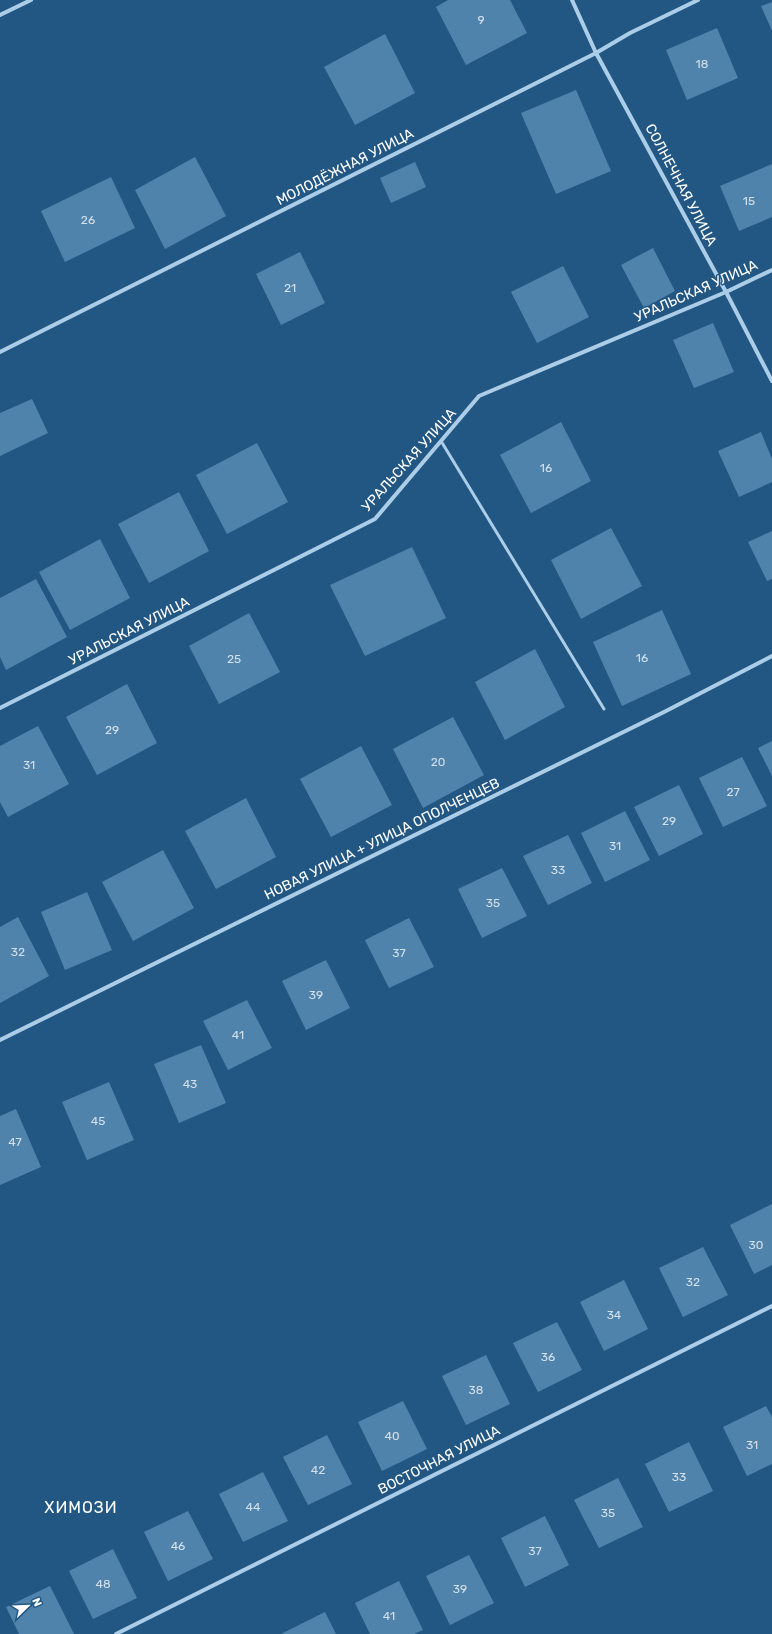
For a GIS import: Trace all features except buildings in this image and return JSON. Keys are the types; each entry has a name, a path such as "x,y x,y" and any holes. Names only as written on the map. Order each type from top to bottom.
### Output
{"street":[{"path":"0,15 31,0"},
{"name":"СОЛНЕЧНАЯ УЛИЦА","path":"572,0 596,53 726,292 772,381"},
{"name":"МОЛОДЁЖНАЯ УЛИЦА","path":"0,352 596,53 630,33 698,0"},
{"name":"УРАЛЬСКАЯ УЛИЦА","path":"0,708 375,519 479,396 726,292 772,270"},
{"name":"НОВАЯ УЛИЦА + УЛИЦА ОПОЛЧЕНЦЕВ","path":"0,1040 666,711 772,656"},
{"name":"ВОСТОЧНАЯ УЛИЦА","path":"116,1634 772,1306"}],"lane":[{"path":"441,441 604,709"}],"district":[{"name":"ХИМОЗИ","path":"81,1507"}]}
